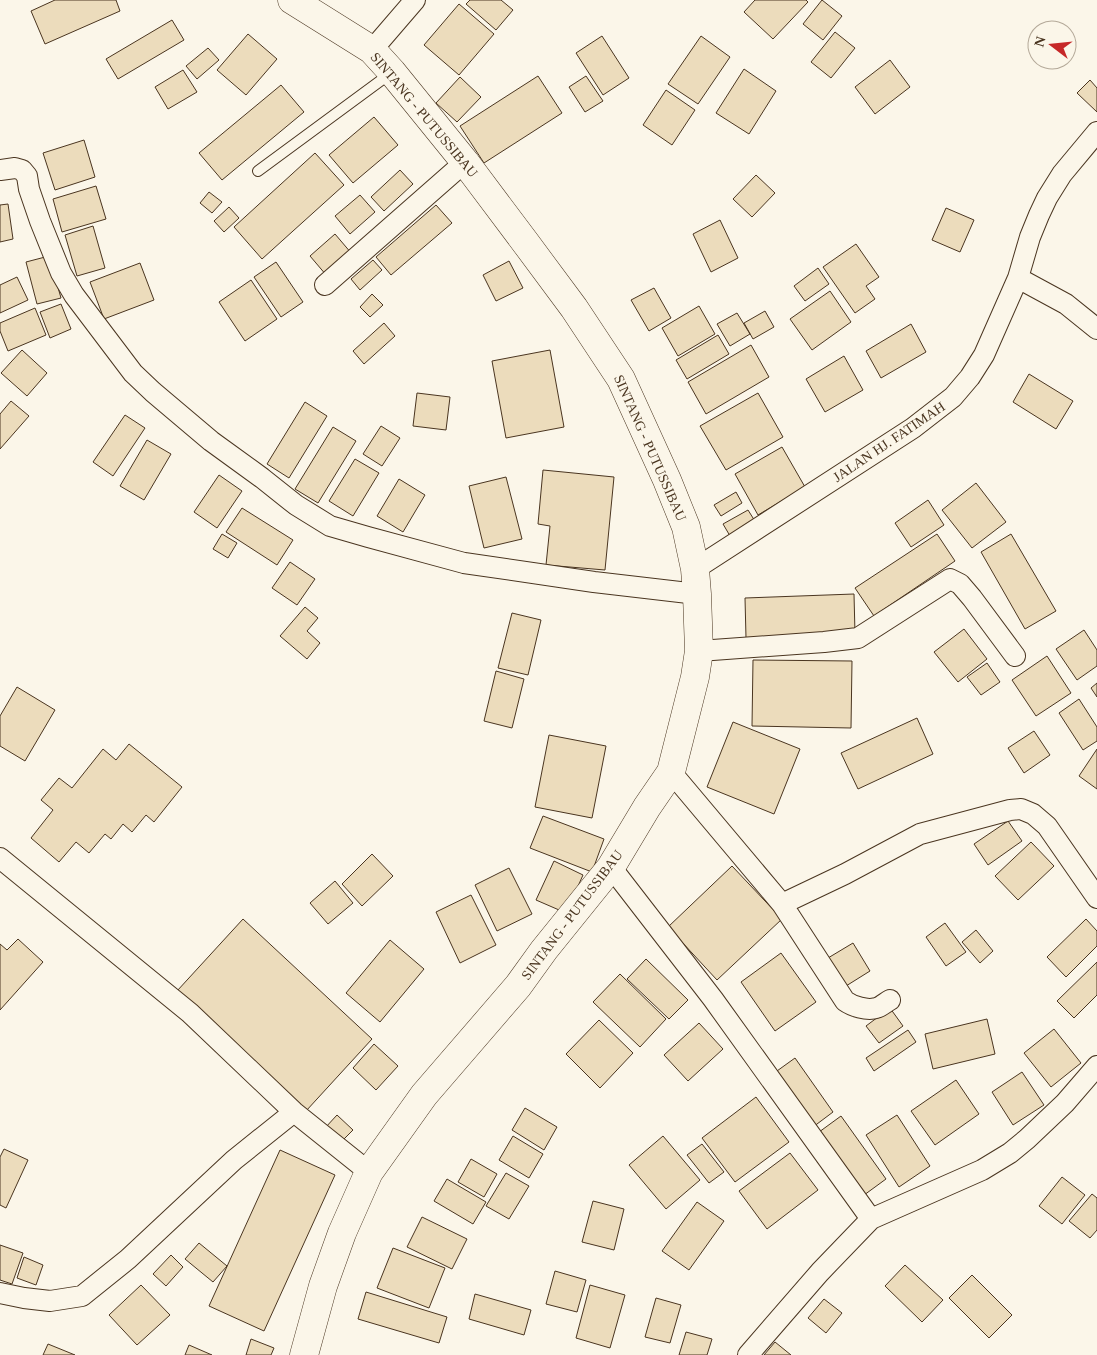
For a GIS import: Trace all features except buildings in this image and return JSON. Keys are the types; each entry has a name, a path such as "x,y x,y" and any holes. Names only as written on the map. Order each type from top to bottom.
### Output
{"highway":[{"name":"SINTANG - PUTUSSIBAU","path":"292,0 372,50 392,72 465,162 526,242 574,308 621,379 667,480 686,527 696,582 699,651 695,677 671,772 647,807 611,867 544,950 518,986 424,1095 369,1172 342,1233 323,1286 304,1355"}],"street":[{"path":"372,50 415,0"},
{"name":"JALAN HJ. FATIMAH","path":"696,582 913,428 953,397 970,377 984,355 1018,278 1030,237 1047,198 1062,174 1097,132"},
{"path":"325,286 465,162"},
{"path":"0,170 15,168 22,170 26,176 40,221 61,273 74,295 133,373 211,441 262,478 296,506 330,526 464,563 594,582 696,582"},
{"path":"1018,278 1066,304 1097,329"},
{"path":"699,651 858,638 950,579 960,584 972,598 1014,656"},
{"path":"671,772 782,904 845,1001 860,1008 876,1008 890,1000"},
{"path":"782,904 845,874 920,834 1010,810 1021,810 1034,814 1047,826 1097,898"},
{"path":"0,858 190,1013 294,1112 369,1172"},
{"path":"611,867 713,999 872,1219"},
{"path":"748,1355 820,1272 872,1219 982,1170 1010,1153 1065,1103 1097,1066"},
{"path":"0,1293 50,1301 82,1296 128,1259 234,1160 294,1112"}],"lane":[{"path":"258,171 392,72"}]}
